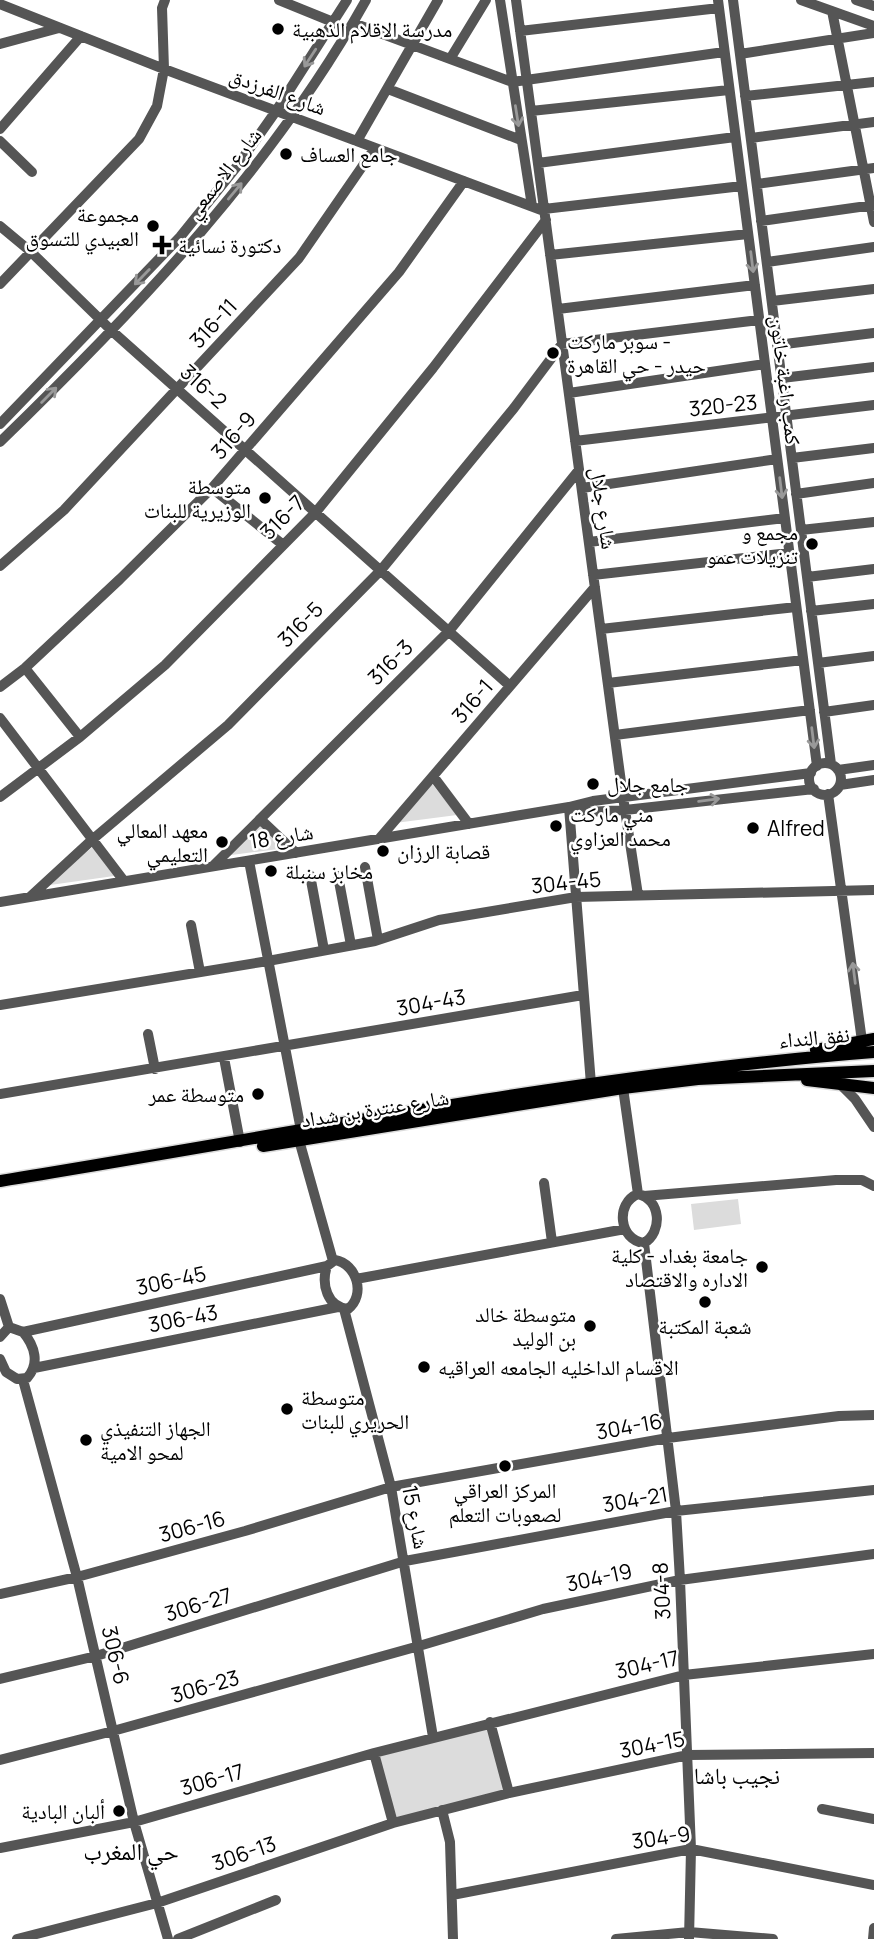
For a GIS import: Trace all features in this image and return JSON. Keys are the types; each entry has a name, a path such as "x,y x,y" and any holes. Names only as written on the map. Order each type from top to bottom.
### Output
{"main road":[{"path":"757,1061 868,1040"},
{"name":"نفق النداء","path":"757,1061 874,1052"},
{"name":"شارع عنترة بن شداد","path":"0,1189 591,1084 757,1061"},
{"name":"نفق النداء","path":"758,1075 874,1071"},
{"path":"758,1075 874,1088"},
{"name":"شارع عنترة بن شداد","path":"0,1181 240,1142 623,1088 758,1075"}],"street":[{"path":"0,284 139,139 157,106 164,69 162,8 165,0"},
{"path":"279,0 333,22"},
{"name":"شارع الاصمعي","path":"0,424 180,237 238,165 347,0"},
{"name":"شارع الاصمعي","path":"0,442 112,331 248,175 291,116 366,0"},
{"path":"357,141 438,0"},
{"path":"450,59 486,0"},
{"path":"500,0 532,206"},
{"name":"شارع جلال","path":"516,0 638,895"},
{"name":"كمب راغبة خاتون","path":"733,0 824,712 835,767"},
{"path":"801,0 874,26"},
{"path":"856,0 874,6"},
{"path":"520,31 718,4"},
{"name":"كمب راغبة خاتون","path":"718,4 810,710 814,769"},
{"name":"شارع الفرزدق","path":"0,5 545,213"},
{"path":"832,11 855,124 869,169 874,222"},
{"path":"353,23 512,82 724,52"},
{"path":"0,44 59,28"},
{"path":"740,54 874,33"},
{"path":"0,129 81,36"},
{"path":"746,96 874,82"},
{"path":"388,89 521,140"},
{"path":"531,111 729,90"},
{"path":"751,138 874,122"},
{"path":"538,163 736,137"},
{"path":"0,141 32,172"},
{"name":"316-11","path":"0,566 64,510 299,258 375,148"},
{"path":"757,184 869,169"},
{"name":"316-9","path":"0,687 25,668 120,579 212,488 398,272 464,181"},
{"path":"545,213 742,186"},
{"path":"761,221 872,205"},
{"name":"316-7","path":"0,797 80,737 165,665 316,512 433,369 545,213"},
{"name":"316-2","path":"0,226 30,251 112,331 510,686"},
{"path":"550,255 748,234"},
{"path":"767,262 874,247"},
{"path":"558,309 754,285"},
{"path":"772,301 874,289"},
{"path":"562,344 759,320"},
{"path":"777,345 874,333"},
{"name":"316-5","path":"30,897 93,839 228,725 380,570 514,408 562,344"},
{"path":"569,393 765,364"},
{"path":"782,378 874,367"},
{"name":"320-23","path":"575,441 874,405"},
{"path":"792,458 874,448"},
{"path":"582,488 777,459"},
{"name":"316-3","path":"212,867 449,631 579,470"},
{"path":"796,494 874,483"},
{"path":"212,488 282,544"},
{"path":"589,541 785,518"},
{"path":"801,530 874,522"},
{"path":"593,575 789,553"},
{"path":"807,577 874,569"},
{"name":"316-1","path":"378,839 595,587"},
{"path":"811,611 874,604"},
{"path":"600,629 796,607"},
{"path":"818,663 874,656"},
{"path":"608,683 803,660"},
{"path":"25,668 80,737"},
{"path":"824,712 874,705"},
{"path":"615,735 810,710"},
{"path":"0,718 124,881"},
{"path":"835,767 841,777 840,785 835,791 828,794 814,789 810,782 814,769 835,767 874,765"},
{"name":"شارع 18","path":"0,902 569,807 585,802 814,769"},
{"path":"433,776 469,824"},
{"path":"840,785 874,780"},
{"name":"شارع 18","path":"569,807 588,812 625,810 814,789"},
{"path":"828,794 868,1040"},
{"path":"569,807 591,1084"},
{"path":"260,819 296,853"},
{"name":"شارع 15","path":"249,860 300,1135 330,1264 325,1287 330,1299 341,1308 391,1487 433,1737"},
{"path":"365,867 378,940"},
{"path":"310,875 324,950"},
{"path":"338,876 351,945"},
{"name":"304-45","path":"0,1005 268,961 378,940 424,923 576,897 874,890"},
{"path":"191,925 200,972"},
{"name":"304-43","path":"0,1094 583,995"},
{"path":"148,1034 155,1069"},
{"path":"224,1058 240,1142"},
{"path":"839,1083 855,1099 874,1127"},
{"name":"304-8","path":"623,1088 641,1195 655,1208 657,1218 653,1234 644,1243 676,1511 691,1849 689,1936"},
{"path":"644,1243 633,1240 625,1229 624,1207 633,1196 836,1180 862,1180 874,1186"},
{"path":"544,1183 552,1242"},
{"path":"356,1279 625,1229"},
{"path":"330,1264 345,1263 356,1279 357,1299 352,1306 341,1308"},
{"name":"306-45","path":"23,1332 330,1264"},
{"path":"0,1299 9,1327"},
{"name":"306-43","path":"34,1368 341,1308"},
{"path":"0,1359 6,1372 23,1380 31,1375 34,1368 34,1350 23,1332 9,1327"},
{"path":"0,1337 9,1327"},
{"name":"306-6","path":"23,1380 77,1577 134,1822 168,1939"},
{"name":"304-16","path":"391,1487 668,1438 839,1416 874,1415"},
{"name":"306-16","path":"0,1594 77,1577 391,1487"},
{"name":"304-21","path":"405,1561 676,1511 874,1490"},
{"name":"304-19","path":"419,1646 542,1609 680,1580 874,1554"},
{"name":"306-27","path":"0,1679 96,1656 405,1561"},
{"name":"306-23","path":"0,1760 419,1646"},
{"name":"304-17","path":"433,1737 684,1675 874,1654"},
{"path":"490,1722 509,1793"},
{"name":"306-17","path":"0,1848 134,1822 433,1737"},
{"path":"374,1753 393,1824"},
{"name":"304-15","path":"442,1810 688,1755 874,1753"},
{"path":"822,1809 874,1819"},
{"path":"442,1810 450,1842 453,1939"},
{"name":"306-13","path":"17,1939 157,1903 442,1810"},
{"name":"304-9","path":"452,1895 691,1849 874,1885"},
{"path":"178,1939 276,1900"},
{"path":"873,1939 874,1928"},
{"path":"616,1939 689,1936 773,1939"}],"shaded area":[{"path":"427,785 433,785 457,815 395,823"},
{"path":"261,825 286,848 224,856"},
{"path":"93,847 114,876 43,886"},
{"path":"738,1199 741,1224 694,1230 691,1204"},
{"path":"490,1722 509,1793 393,1823 374,1753"}],"place":[{"name":"مدرسة الاقلام الذهبية","path":"278,29"},
{"name":"جامع العساف","path":"286,154"},
{"name":"مجموعة العبيدي للتسوق","path":"153,226"},
{"name":"دكتورة نسائية","path":"162,245"},
{"name":"سوبر ماركت - حيدر - حي القاهرة","path":"553,353"},
{"name":"متوسطة الوزيرية للبنات","path":"265,498"},
{"name":"مجمع و تنزيلات عمو","path":"812,544"},
{"name":"جامع جلال","path":"593,784"},
{"name":"مني ماركت محمد العزاوي","path":"556,826"},
{"name":"Alfred","path":"753,828"},
{"name":"معهد المعالي التعليمي","path":"222,842"},
{"name":"قصابة الرزان","path":"383,851"},
{"name":"مخابز سنبلة","path":"271,871"},
{"name":"متوسطة عمر","path":"258,1094"},
{"name":"جامعة بغداد - كلية الاداره والاقتصاد","path":"762,1267"},
{"name":"شعبة المكتبة","path":"705,1302"},
{"name":"متوسطة خالد بن الوليد","path":"590,1326"},
{"name":"الاقسام الداخليه الجامعه العراقيه","path":"424,1367"},
{"name":"متوسطة الحريري للبنات","path":"287,1409"},
{"name":"الجهاز التنفيذي لمحو الامية","path":"86,1440"},
{"name":"المركز العراقي لصعوبات التعلم","path":"505,1466"},
{"name":"ألبان البادية","path":"119,1811"}],"district":[{"name":"نجيب باشا","path":"737,1775"},
{"name":"حي المغرب","path":"131,1850"}]}
